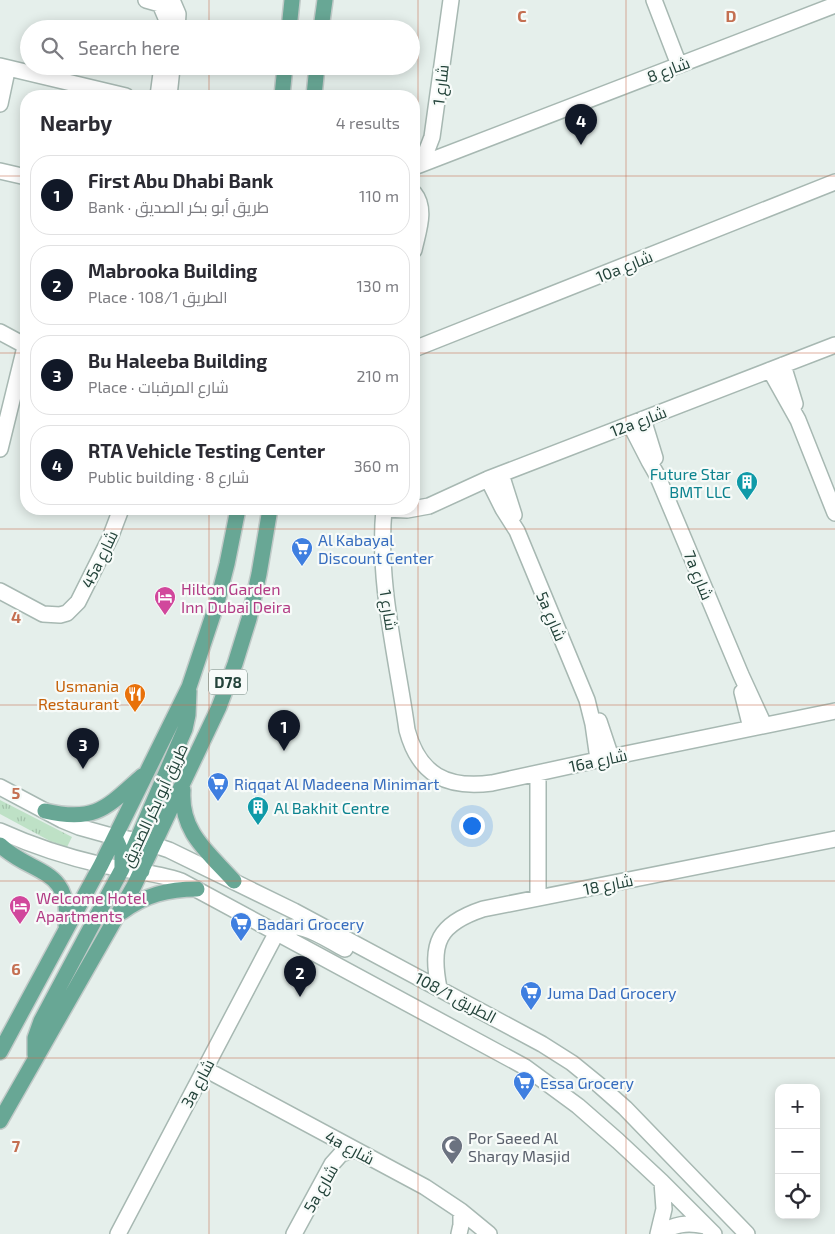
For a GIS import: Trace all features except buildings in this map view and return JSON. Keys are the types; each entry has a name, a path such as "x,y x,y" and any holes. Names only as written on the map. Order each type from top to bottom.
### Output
{"main road":[{"path":"290,20 292,0"},
{"path":"322,20 325,0"},
{"path":"283,90 284,75"},
{"path":"315,90 316,75"},
{"name":"طريق أبو بكر الصديق","path":"0,1052 101,865 189,687 217,603 237,515"},
{"name":"طريق أبو بكر الصديق","path":"0,1121 142,871 219,708 243,637 259,574 269,515"},
{"path":"142,871 137,865 134,856 134,847 185,729 190,702 189,687"},
{"path":"45,811 63,815 82,815 100,810 116,800 148,770"},
{"path":"188,774 183,791 183,808 187,824 195,838 234,881"},
{"path":"36,1056 35,1038 41,1021 122,868 122,853 115,837"},
{"path":"0,845 14,857 43,871 59,886 65,898 67,913 66,929"},
{"path":"118,915 144,898 158,893 177,889 197,889"}],"street":[{"path":"146,0 160,4 168,20"},
{"path":"172,0 178,14 176,20"},
{"name":"شارع 1","path":"420,159 427,150 432,137 451,0"},
{"path":"654,0 679,65"},
{"name":"شارع 8","path":"420,164 679,65 817,5 835,4"},
{"path":"2,69 20,73"},
{"path":"2,69 20,73"},
{"path":"0,104 2,69"},
{"path":"28,75 92,90"},
{"path":"30,75 98,90"},
{"path":"159,90 161,75"},
{"path":"170,90 172,75"},
{"name":"شارع 8","path":"420,172 501,134"},
{"path":"0,171 20,176"},
{"name":"10a شارع","path":"420,347 835,182"},
{"path":"420,203 422,213 420,222"},
{"path":"0,332 20,342"},
{"name":"12a شارع","path":"420,508 495,477 835,345"},
{"path":"777,367 794,400 798,420 835,513"},
{"path":"0,449 20,369"},
{"name":"7a شارع","path":"636,422 653,453 657,475 741,675 757,726"},
{"name":"5a شارع","path":"495,477 513,511 516,531 587,700 601,724 604,758"},
{"name":"12a شارع","path":"420,501 442,499"},
{"name":"45a شارع","path":"0,591 43,614 60,615 67,613 73,608 110,538 119,515"},
{"name":"شارع 1","path":"384,515 382,536 384,570 405,711"},
{"name":"16a شارع","path":"405,711 412,746 422,762 436,775 454,783 473,786 835,710"},
{"path":"538,773 538,898"},
{"name":"108/1 الطريق","path":"0,787 45,811 79,826 115,837 155,844 234,881 294,910 542,1044 572,1063 625,1108 747,1234"},
{"name":"108/1 الطريق","path":"0,831 42,848 101,865 168,877 197,889 525,1067 578,1106 662,1182 710,1230"},
{"name":"شارع 18","path":"439,988 434,961 436,947 450,924 461,916 482,909 835,839"},
{"path":"276,932 283,928 298,926 361,957 377,962 394,964"},
{"name":"3a شارع","path":"118,1234 276,932"},
{"name":"4a شارع","path":"205,1069 425,1187 461,1211 489,1234"},
{"name":"5a شارع","path":"294,1234 332,1164 341,1154 354,1150"},
{"path":"658,1234 664,1209 662,1182"},
{"path":"459,1234 461,1211"},
{"path":"658,1234 680,1224 693,1223 710,1230"}],"green space":[{"path":"0,800 72,837 67,847 50,841 0,814"}],"place":[{"name":"RTA Vehicle Testing Center","path":"581,145"},
{"name":"Future Star BMT LLC","path":"747,501"},
{"name":"Al Kabayal Discount Center","path":"302,567"},
{"name":"Hilton Garden Inn Dubai Deira","path":"165,616"},
{"name":"Usmania Restaurant","path":"135,713"},
{"name":"First Abu Dhabi Bank","path":"284,751"},
{"name":"Bu Haleeba Building","path":"83,769"},
{"name":"Riqqat Al Madeena Minimart","path":"218,802"},
{"name":"Al Bakhit Centre","path":"258,826"},
{"name":"Welcome Hotel Apartments","path":"20,925"},
{"name":"Badari Grocery","path":"241,942"},
{"name":"Mabrooka Building","path":"300,997"},
{"name":"Juma Dad Grocery","path":"531,1011"},
{"name":"Essa Grocery","path":"524,1101"},
{"name":"Por Saeed Al Sharqy Masjid","path":"452,1165"}]}
